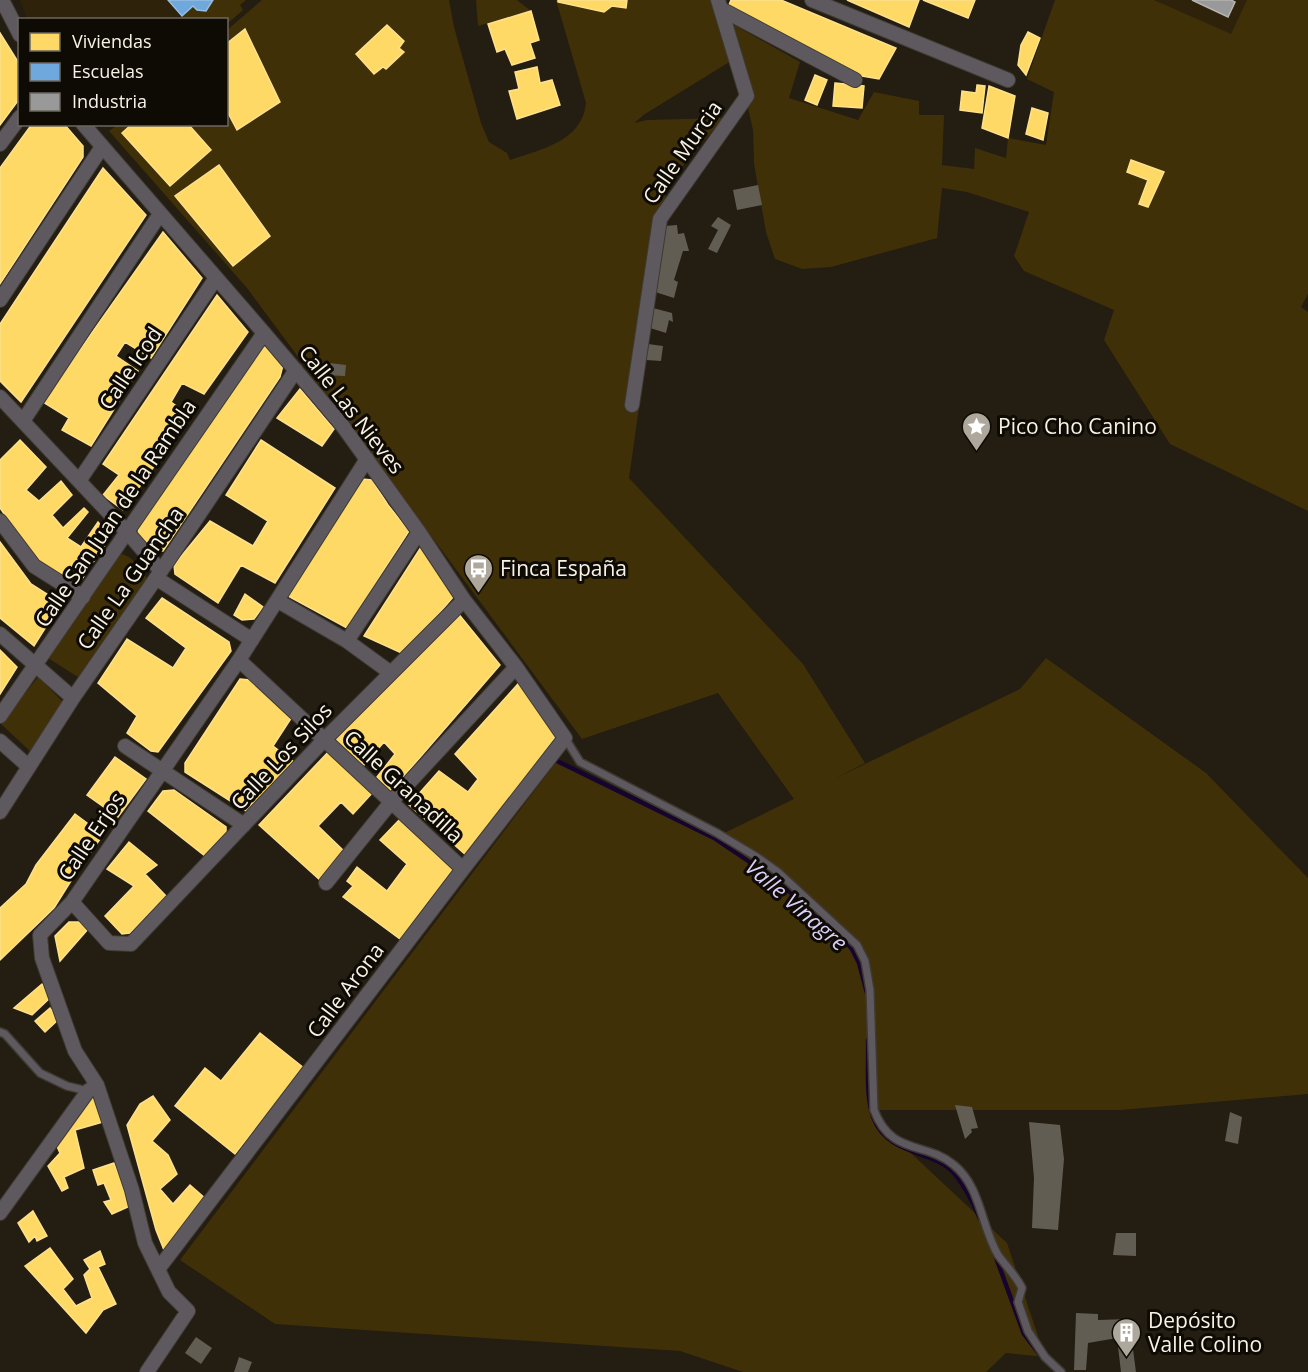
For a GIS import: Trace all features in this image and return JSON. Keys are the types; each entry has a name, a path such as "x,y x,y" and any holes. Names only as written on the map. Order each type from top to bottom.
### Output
{"street":[{"path":"2,0 18,31"},
{"path":"812,0 1008,80"},
{"path":"719,4 855,80"},
{"name":"Calle Murcia","path":"632,405 660,219 712,142 747,96 719,4"},
{"path":"0,144 18,120"},
{"name":"Calle Las Nieves","path":"85,126 342,425 419,532 464,600 516,667 565,738"},
{"path":"0,300 102,147"},
{"path":"23,422 160,214"},
{"name":"Calle Icod","path":"79,481 216,278"},
{"name":"Calle San Juan de la Rambla","path":"0,716 264,333"},
{"name":"Calle La Guancha","path":"0,812 73,698 159,575 296,370"},
{"path":"0,397 127,532 159,575 252,640"},
{"name":"Calle Erjos","path":"147,1372 188,1311 169,1292 145,1243 132,1190 75,1051 42,958 40,935 72,902 239,660 367,459"},
{"path":"0,521 34,566 83,597"},
{"path":"347,641 419,532"},
{"name":"Calle Los Silos","path":"72,902 109,943 131,944 324,740 464,600"},
{"path":"278,601 347,641 391,673"},
{"path":"0,634 73,698"},
{"name":"Calle Granadilla","path":"239,660 463,868"},
{"path":"326,883 392,801 516,667"},
{"name":"Calle Arona","path":"159,1268 463,868 565,738"},
{"path":"0,741 29,767"},
{"path":"125,746 244,825"},
{"path":"0,1213 92,1088"}],"lane":[{"path":"565,738 580,762 717,833 757,857 778,872 857,945 865,961 870,990 874,1110 877,1119 891,1136 956,1166 972,1188 998,1254 1023,1288 1018,1302 1028,1331 1045,1357 1061,1372"},
{"path":"0,1032 5,1034 40,1073 67,1086 92,1088"}],"shaded area":[{"path":"20,0 246,0 240,5 243,10 228,23 228,18 27,18"},
{"path":"213,0 246,0 240,5 243,10 228,23 228,18 184,18 182,16 193,6 197,10 206,11"},
{"path":"262,0 449,0 454,27 481,123 489,142 507,153 510,160 558,142 577,127 583,116 586,103 556,0 712,0 731,61 634,123 647,120 723,118 666,186 661,253 629,478 803,664 865,763 834,779 1020,689 1046,658 1206,773 1308,878 1308,1094 1120,1110 874,1110 884,1128 1007,1243 1045,1357 1006,1353 986,1372 743,1372 680,1351 275,1324 180,1260 557,761 714,838 794,799 718,693 582,739 247,288 109,131 116,126 228,126 228,29"},
{"path":"476,0 517,0 531,11 478,26"},
{"path":"1055,0 1154,0 1231,34 1247,0 1308,0 1308,294 1301,307 1308,312 1308,511 1170,444 1104,340 1114,310 1024,271 1014,256 1029,212 967,192 942,188 937,238 831,267 802,269 775,259 766,232 754,164 753,130 729,22 800,62 789,98 858,120 874,92 919,101 919,115 944,115 942,165 974,169 975,148 1006,158 1008,138 1046,145 1054,92 1027,79"},
{"path":"1154,0 1247,0 1231,35"},
{"path":"121,554 137,564 147,579 81,679 48,658"},
{"path":"38,677 61,700 62,704 31,752 1,724"}],"building: Viviendas":[{"path":"558,0 627,0 626,8 612,6 604,12 558,2"},
{"path":"731,0 781,0 896,48 879,79 856,75 729,5"},
{"path":"847,0 919,0 909,27"},
{"path":"923,0 975,0 968,18"},
{"path":"531,11 539,40 530,43 535,58 512,65 505,49 497,52 488,24"},
{"path":"387,25 404,41 399,48 404,52 386,69 383,67 374,74 356,54"},
{"path":"245,29 280,102 237,130 228,113 228,42"},
{"path":"1028,32 1040,38 1026,75 1018,65 1021,45"},
{"path":"0,33 18,62 18,101 0,125"},
{"path":"537,67 540,83 552,80 560,105 517,119 509,91 519,89 515,72"},
{"path":"815,75 827,80 817,105 805,100"},
{"path":"835,83 864,86 862,108 833,106"},
{"path":"977,85 985,86 982,113 960,110 962,91 976,93"},
{"path":"989,86 1015,96 1008,138 982,128"},
{"path":"1032,108 1048,113 1043,140 1026,134"},
{"path":"31,126 66,126 83,146 83,157 0,284 0,168"},
{"path":"130,126 190,126 211,150 170,186 122,133"},
{"path":"1131,160 1164,172 1148,207 1139,204 1148,180 1127,172"},
{"path":"219,165 270,236 233,266 175,196"},
{"path":"103,168 146,215 21,402 0,381 0,324"},
{"path":"163,232 202,278 151,358 125,342 116,356 138,371 91,446 62,430 69,418 43,402"},
{"path":"217,295 248,332 204,394 182,383 171,402 190,416 123,510 103,495 119,475 103,464"},
{"path":"260,347 266,347 283,365 280,377 163,551 155,551 138,534 139,525"},
{"path":"300,389 334,429 322,446 277,418"},
{"path":"20,440 46,467 26,490 39,501 61,481 72,495 52,515 63,528 84,508 88,512 67,538 81,547 98,522 110,537 78,585 48,569 31,553 0,508 0,460"},
{"path":"261,440 335,488 275,583 241,565 218,603 175,574 174,565 210,521 253,546 268,521 226,495"},
{"path":"362,479 372,480 409,531 347,628 288,596"},
{"path":"0,542 31,584 61,603 34,646 0,618"},
{"path":"421,547 454,596 404,654 364,636"},
{"path":"245,594 263,607 254,619 242,620 234,615"},
{"path":"162,598 229,642 231,651 158,752 151,751 127,733 137,716 98,683 127,639 173,668 186,648 146,618"},
{"path":"457,612 500,665 390,792 377,777 395,754 384,742 364,765 329,738"},
{"path":"0,650 17,667 0,694"},
{"path":"240,679 250,680 292,717 273,746 294,762 246,811 185,772 185,763"},
{"path":"518,684 559,732 467,856 409,805 439,771 468,792 478,779 455,754"},
{"path":"332,748 374,791 353,814 341,802 318,826 345,852 321,881 259,825"},
{"path":"115,757 146,779 118,817 87,795"},
{"path":"174,790 226,827 226,833 205,856 148,811 163,791"},
{"path":"75,814 103,835 54,908 0,960 0,908 26,884 36,865"},
{"path":"401,818 455,867 400,939 343,897 353,886 347,881 357,867 387,891 407,864 380,840"},
{"path":"129,842 157,865 145,874 166,896 130,933 122,934 105,916 134,886 107,869"},
{"path":"69,922 79,922 88,929 60,961 55,936"},
{"path":"42,984 52,996 32,1015 14,1008"},
{"path":"50,1008 59,1019 45,1032 35,1021"},
{"path":"260,1033 304,1068 235,1154 175,1106 205,1068 221,1081"},
{"path":"96,1092 103,1122 75,1130 84,1168 64,1177 68,1188 62,1191 48,1166 60,1153 55,1142"},
{"path":"153,1096 170,1120 152,1141 168,1155 177,1174 160,1189 173,1204 190,1185 206,1199 164,1250 156,1230 127,1125 140,1104"},
{"path":"114,1163 132,1205 112,1214 104,1202 111,1200 104,1183 98,1185 93,1170"},
{"path":"33,1211 47,1236 37,1241 35,1236 29,1242 18,1223"},
{"path":"50,1248 73,1279 63,1289 76,1306 92,1298 84,1275 90,1269 84,1260 100,1251 105,1264 98,1267 116,1304 103,1310 86,1333 25,1266"}],"building: Escuelas":[{"path":"168,0 213,0 206,11 197,10 193,6 182,16"}],"building: Industria":[{"path":"1192,0 1231,0 1235,2 1228,17"}],"building: Otros":[{"path":"758,185 762,205 737,210 733,190"},
{"path":"718,217 731,225 717,253 708,249 718,230 711,226"},
{"path":"677,225 678,234 684,233 689,251 683,251 674,280 678,282 674,298 655,292 665,226"},
{"path":"653,308 672,313 673,322 669,320 666,333 650,328"},
{"path":"648,344 663,346 661,361 646,360"},
{"path":"321,362 346,365 345,376 325,375 320,370"},
{"path":"955,1105 972,1107 978,1128 971,1129 972,1132 965,1139"},
{"path":"1230,1112 1242,1117 1238,1144 1225,1141"},
{"path":"1029,1122 1060,1125 1064,1159 1058,1230 1032,1228 1034,1178"},
{"path":"1116,1233 1136,1233 1136,1256 1113,1255"},
{"path":"1076,1313 1098,1314 1098,1320 1129,1319 1136,1372 1121,1372 1117,1338 1088,1343 1086,1370 1074,1370"},
{"path":"196,1337 212,1348 201,1364 185,1353"},
{"path":"239,1357 252,1362 248,1372 234,1372"}],"waterway":[{"name":"Valle Vinagre","path":"557,761 714,838 772,877 826,922 852,949 859,963 867,993"},
{"name":"Valle Vinagre","path":"868,1040 869,1101 874,1119 881,1131 899,1146 933,1159 952,1171 961,1182 980,1219"},
{"name":"Valle Vinagre","path":"994,1252 1024,1334 1040,1355"}],"place":[{"name":"Pico Cho Canino","path":"977,452"},
{"name":"Finca España","path":"479,594"},
{"name":"Depósito Valle Colino","path":"1127,1358"}]}
